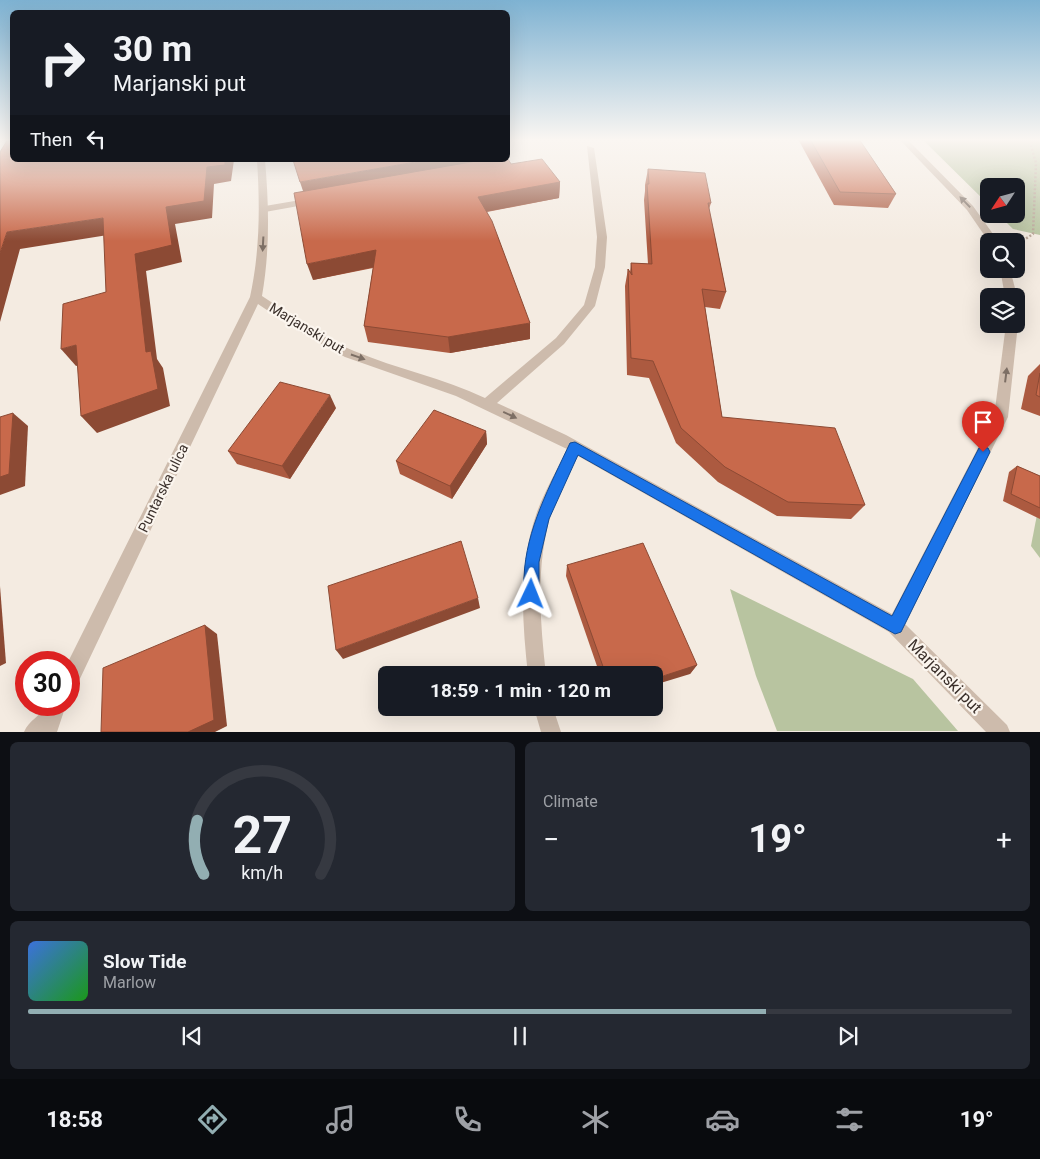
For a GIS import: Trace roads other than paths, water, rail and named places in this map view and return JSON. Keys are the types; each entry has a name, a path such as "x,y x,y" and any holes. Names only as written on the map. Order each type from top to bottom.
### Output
{"street":[{"name":"Marjanski put","path":"262,173 265,209 261,274 256,297 299,326 349,354 461,392 575,447 895,626 1000,732"},
{"path":"487,404 560,341 589,306 600,267 602,237 593,173"},
{"path":"936,173 970,208 987,233"},
{"path":"265,209 322,199"},
{"name":"Puntarska ulica","path":"80,657 256,297"},
{"path":"895,626 1001,417 1011,333"},
{"path":"536,666 530,610 532,562 542,518 575,447"},
{"path":"546,716 551,732"},
{"path":"34,732 51,718"}]}
